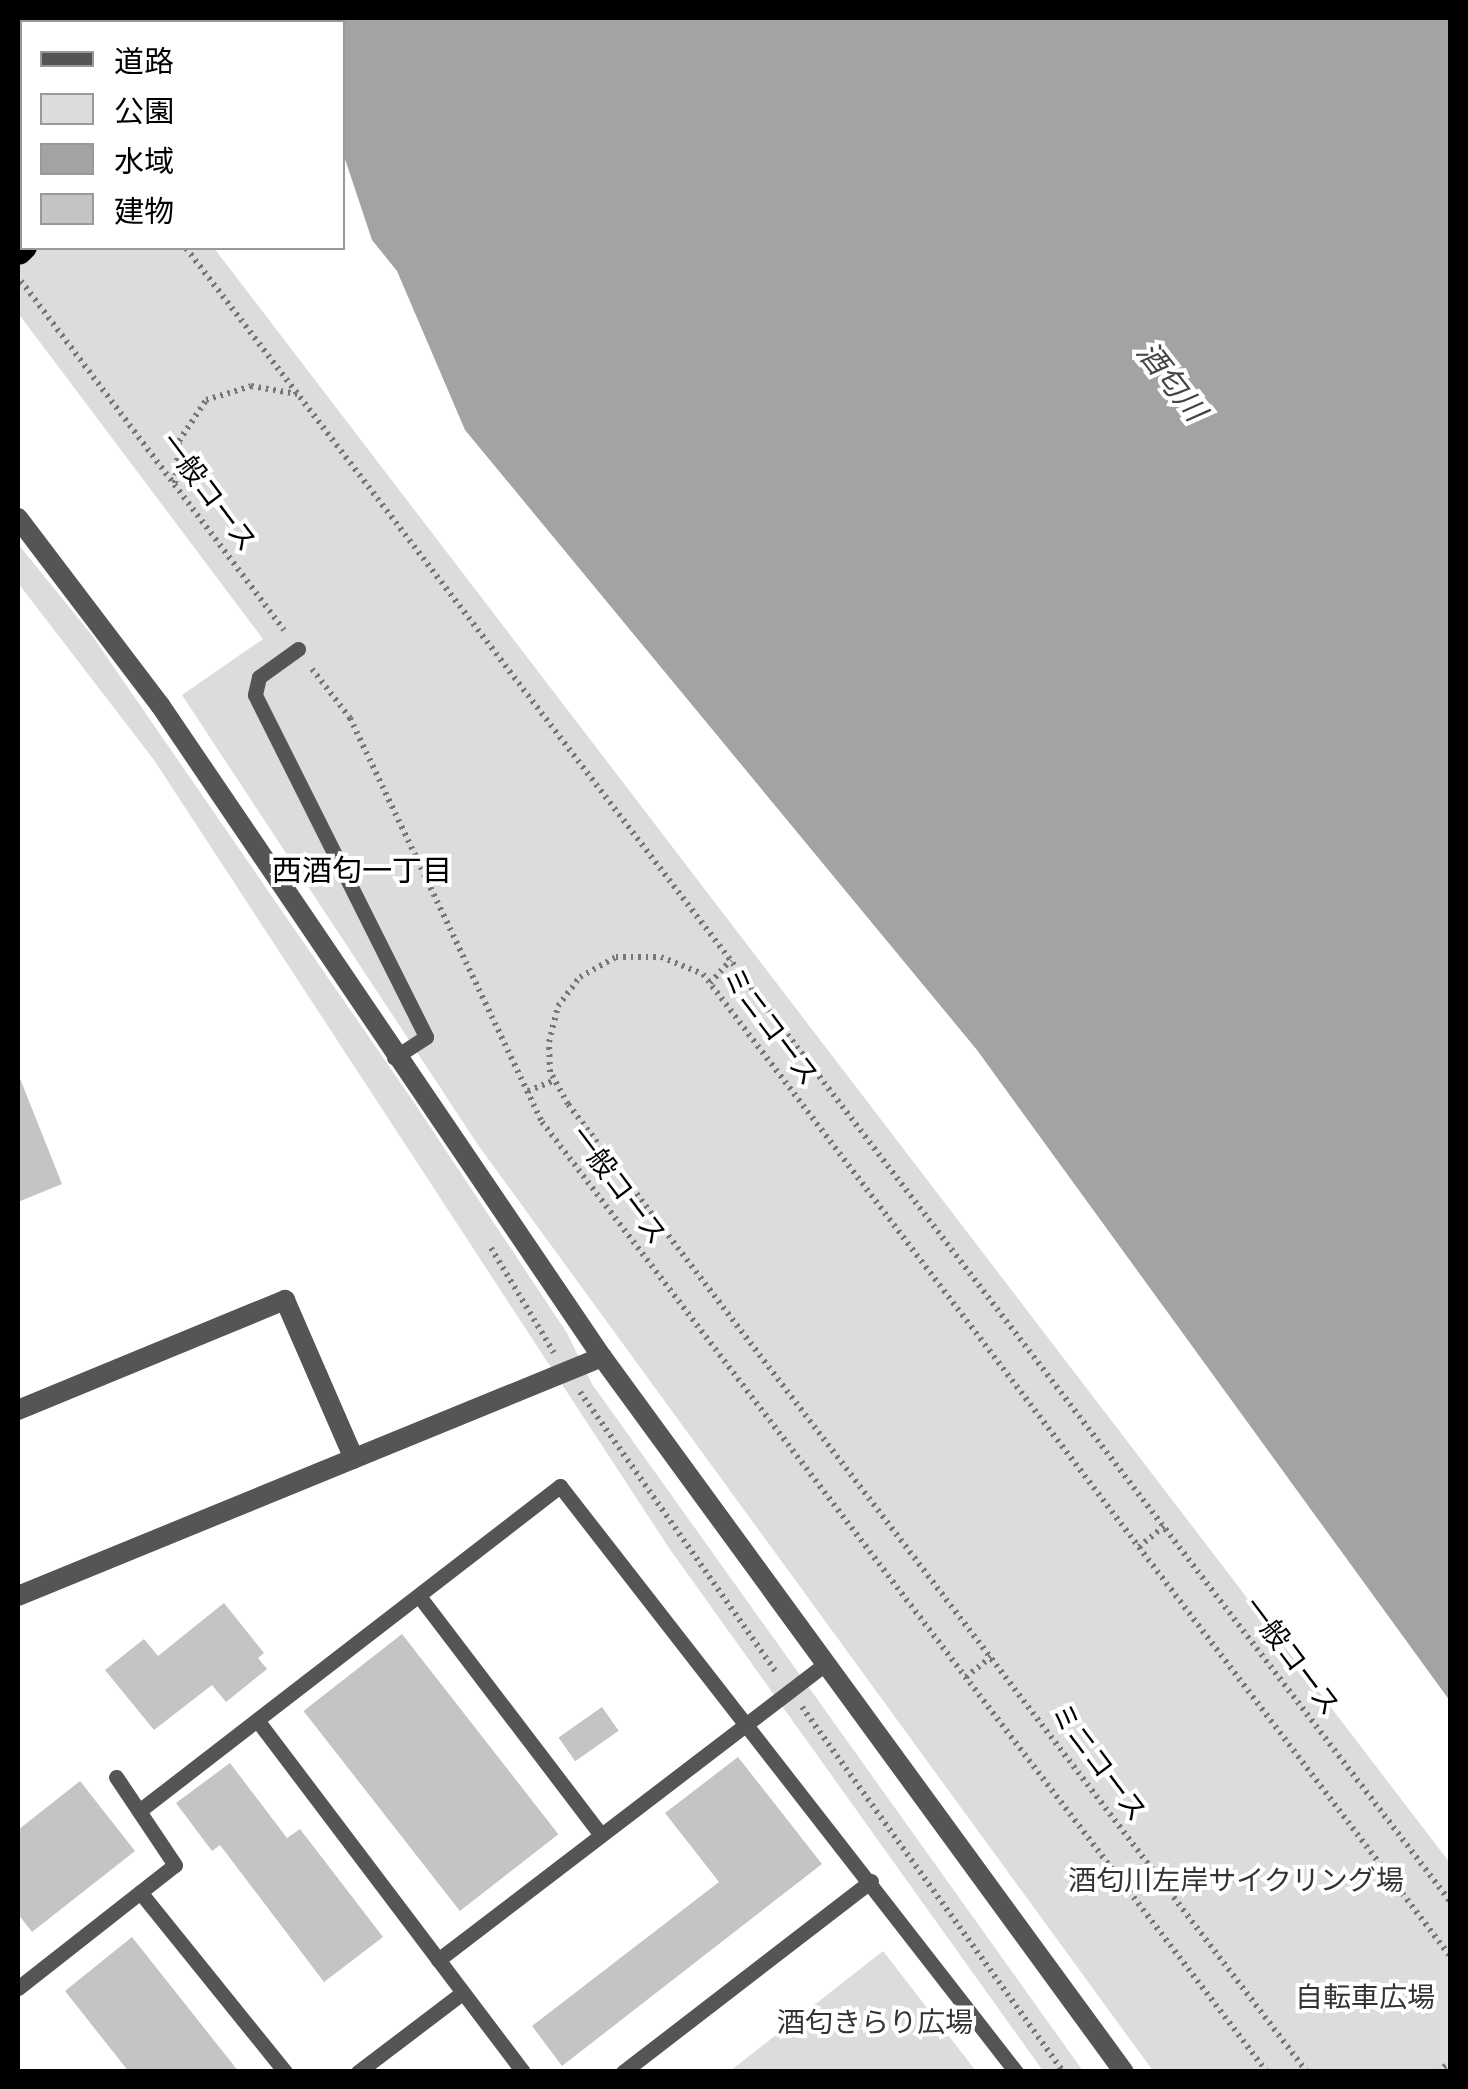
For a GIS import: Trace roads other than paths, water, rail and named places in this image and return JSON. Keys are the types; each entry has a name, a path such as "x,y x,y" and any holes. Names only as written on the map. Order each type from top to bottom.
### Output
{"street":[{"path":"18,518 160,705 394,1058 602,1357 1124,2072"},
{"path":"18,1410 285,1300 354,1459"},
{"path":"18,1596 602,1357"}],"lane":[{"path":"298,650 259,676 255,695 426,1036 394,1058"},
{"path":"139,1811 560,1486 1016,2072"},
{"path":"419,1596 600,1834"},
{"path":"438,1960 745,1721 824,1665"},
{"path":"257,1720 523,2072"},
{"path":"18,1988 174,1865 116,1777"},
{"path":"623,2072 871,1882"},
{"path":"140,1892 285,2072"},
{"path":"358,2072 462,1993"}],"water":[{"name":"酒匂川","path":"292,18 1450,18 1450,1701 977,1050 465,430 397,271 372,240 345,159 345,20"}],"district":[{"name":"西酒匂一丁目","path":"362,870"}],"park label":[{"name":"酒匂川左岸サイクリング場","path":"1236,1880"},
{"name":"自転車広場","path":"1365,1997"},
{"name":"酒匂きらり広場","path":"875,2022"}]}
